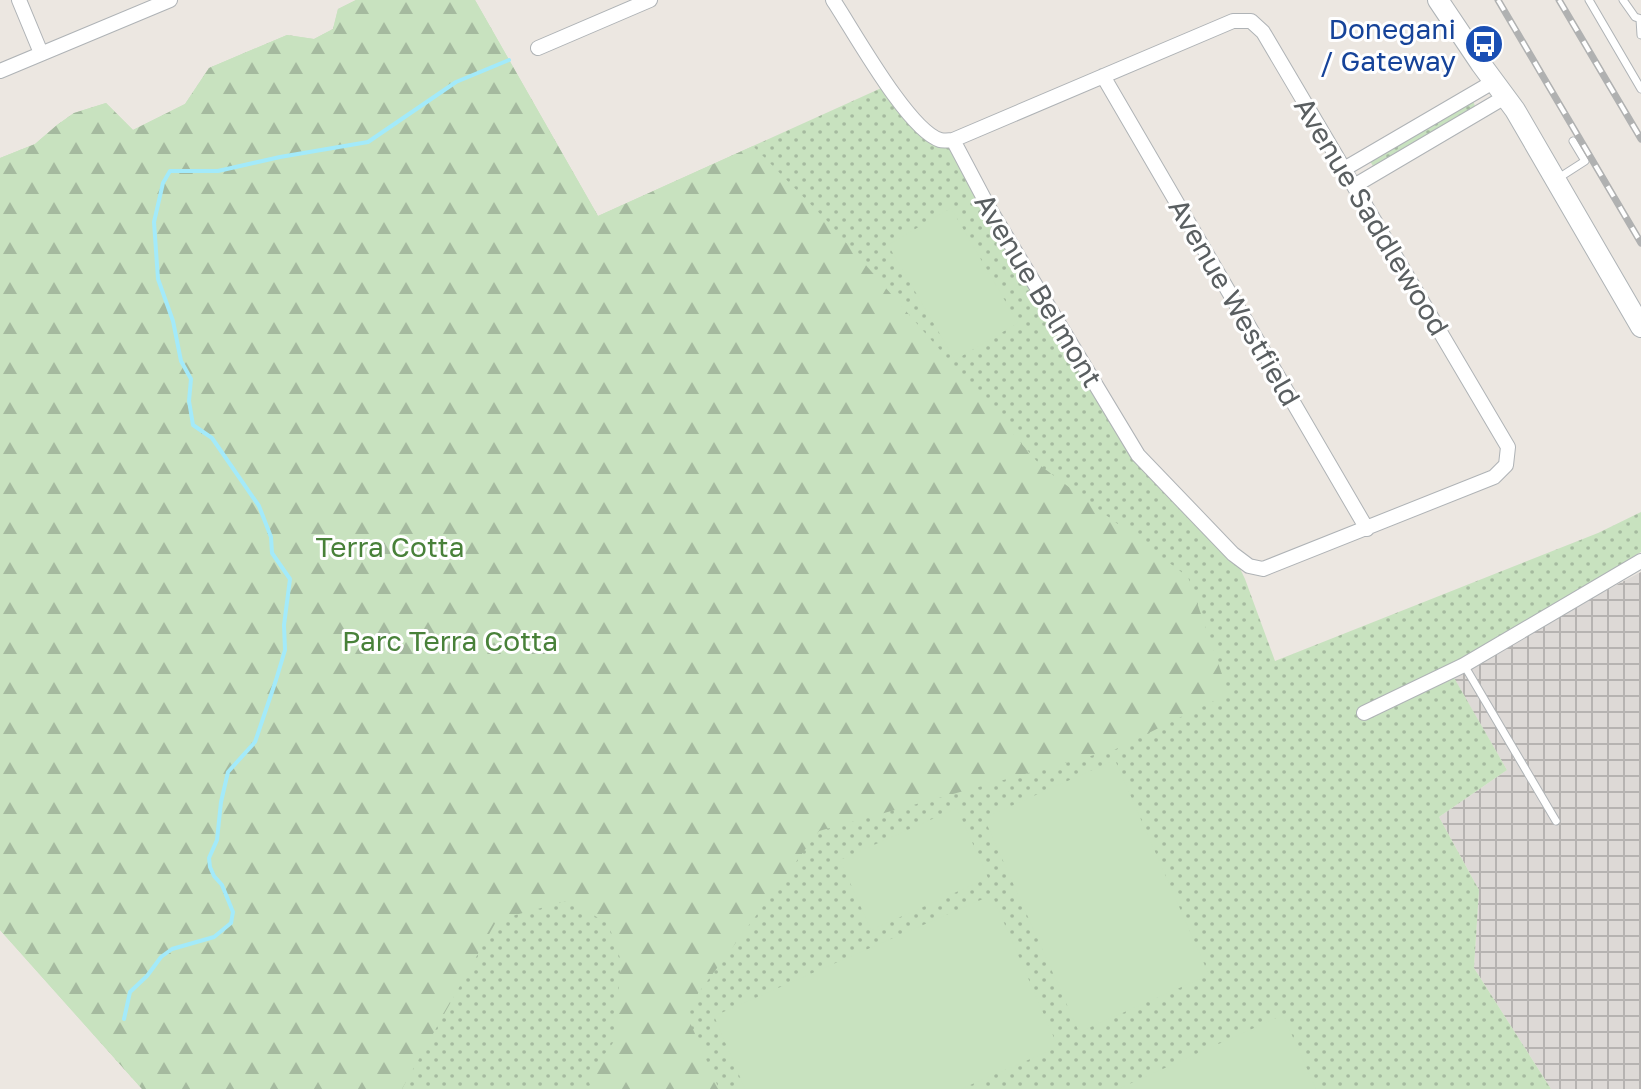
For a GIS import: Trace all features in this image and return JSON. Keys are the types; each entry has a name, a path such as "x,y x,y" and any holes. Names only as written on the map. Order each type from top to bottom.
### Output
{"street":[{"path":"19,0 41,53"},
{"path":"0,71 170,0"},
{"path":"538,48 650,0"},
{"path":"833,0 912,120 941,141 953,140"},
{"path":"1438,0 1515,110 1641,327"},
{"name":"Avenue Saddlewood","path":"953,140 1233,21 1251,21 1263,32 1508,447 1506,465 1494,477 1263,569"},
{"name":"Avenue Westfield","path":"1103,76 1367,529"},
{"path":"1344,169 1499,90"},
{"path":"1354,186 1499,90"},
{"name":"Avenue Belmont","path":"953,140 989,208 1138,455 1233,554 1249,566 1263,569"},
{"path":"1364,713 1464,665 1641,561"}],"lane":[{"path":"1589,0 1641,89"},
{"path":"1623,0 1635,17 1641,19 1641,35"},
{"path":"1555,180 1585,161 1573,141"},
{"path":"1464,665 1556,821"}],"shaded area":[{"path":"1641,572 1641,1089 1551,1089 1474,968 1479,890 1439,817 1507,770 1448,668 1465,665"}],"green space":[{"name":"Terra Cotta","path":"356,0 475,0 598,216 888,85 913,120 953,140 1138,455 1233,554 1275,661 1598,533 1641,512 1641,552 1449,669 1507,770 1439,817 1479,890 1474,968 1551,1089 142,1089 0,930 0,158 35,144 74,113 106,103 133,130 185,104 209,68 287,35 314,39 333,29 338,9"},
{"name":"Terra Cotta","path":"356,0 475,0 598,216 753,146 830,224 1041,466 1188,577 1223,677 1228,694 1116,749 819,831 685,1011 719,1089 592,1089 587,1078 615,1040 621,961 608,923 567,901 497,920 402,1089 142,1089 0,930 0,158 35,144 74,113 106,103 133,130 185,104 209,68 287,35 314,39 333,29 338,9"},
{"path":"1473,101 1475,106 1373,166 1370,161"},
{"path":"951,208 1018,323 955,360 888,245"},
{"path":"1115,760 1209,975 1079,1032 984,818"},
{"path":"957,808 988,878 871,930 840,860"},
{"path":"992,895 1058,1047 961,1089 745,1089 714,1016"},
{"path":"1283,1015 1316,1089 1118,1089"}],"waterway":[{"path":"124,1019 130,992 161,957 172,949 214,937 231,923 233,912 222,885 214,876 209,858 217,840 228,772 255,742 285,650 284,625 290,579 272,553 271,537 259,506 212,438 193,425 189,401 191,379 181,361 173,321 158,279 154,222 163,183 170,171 218,171 368,142 456,82 509,60"}],"railway":[{"path":"1498,0 1641,243"},
{"path":"1559,0 1641,139"}],"place":[{"name":"Donegani / Gateway","path":"1484,44"}],"park label":[{"name":"Parc Terra Cotta","path":"450,640"}]}
